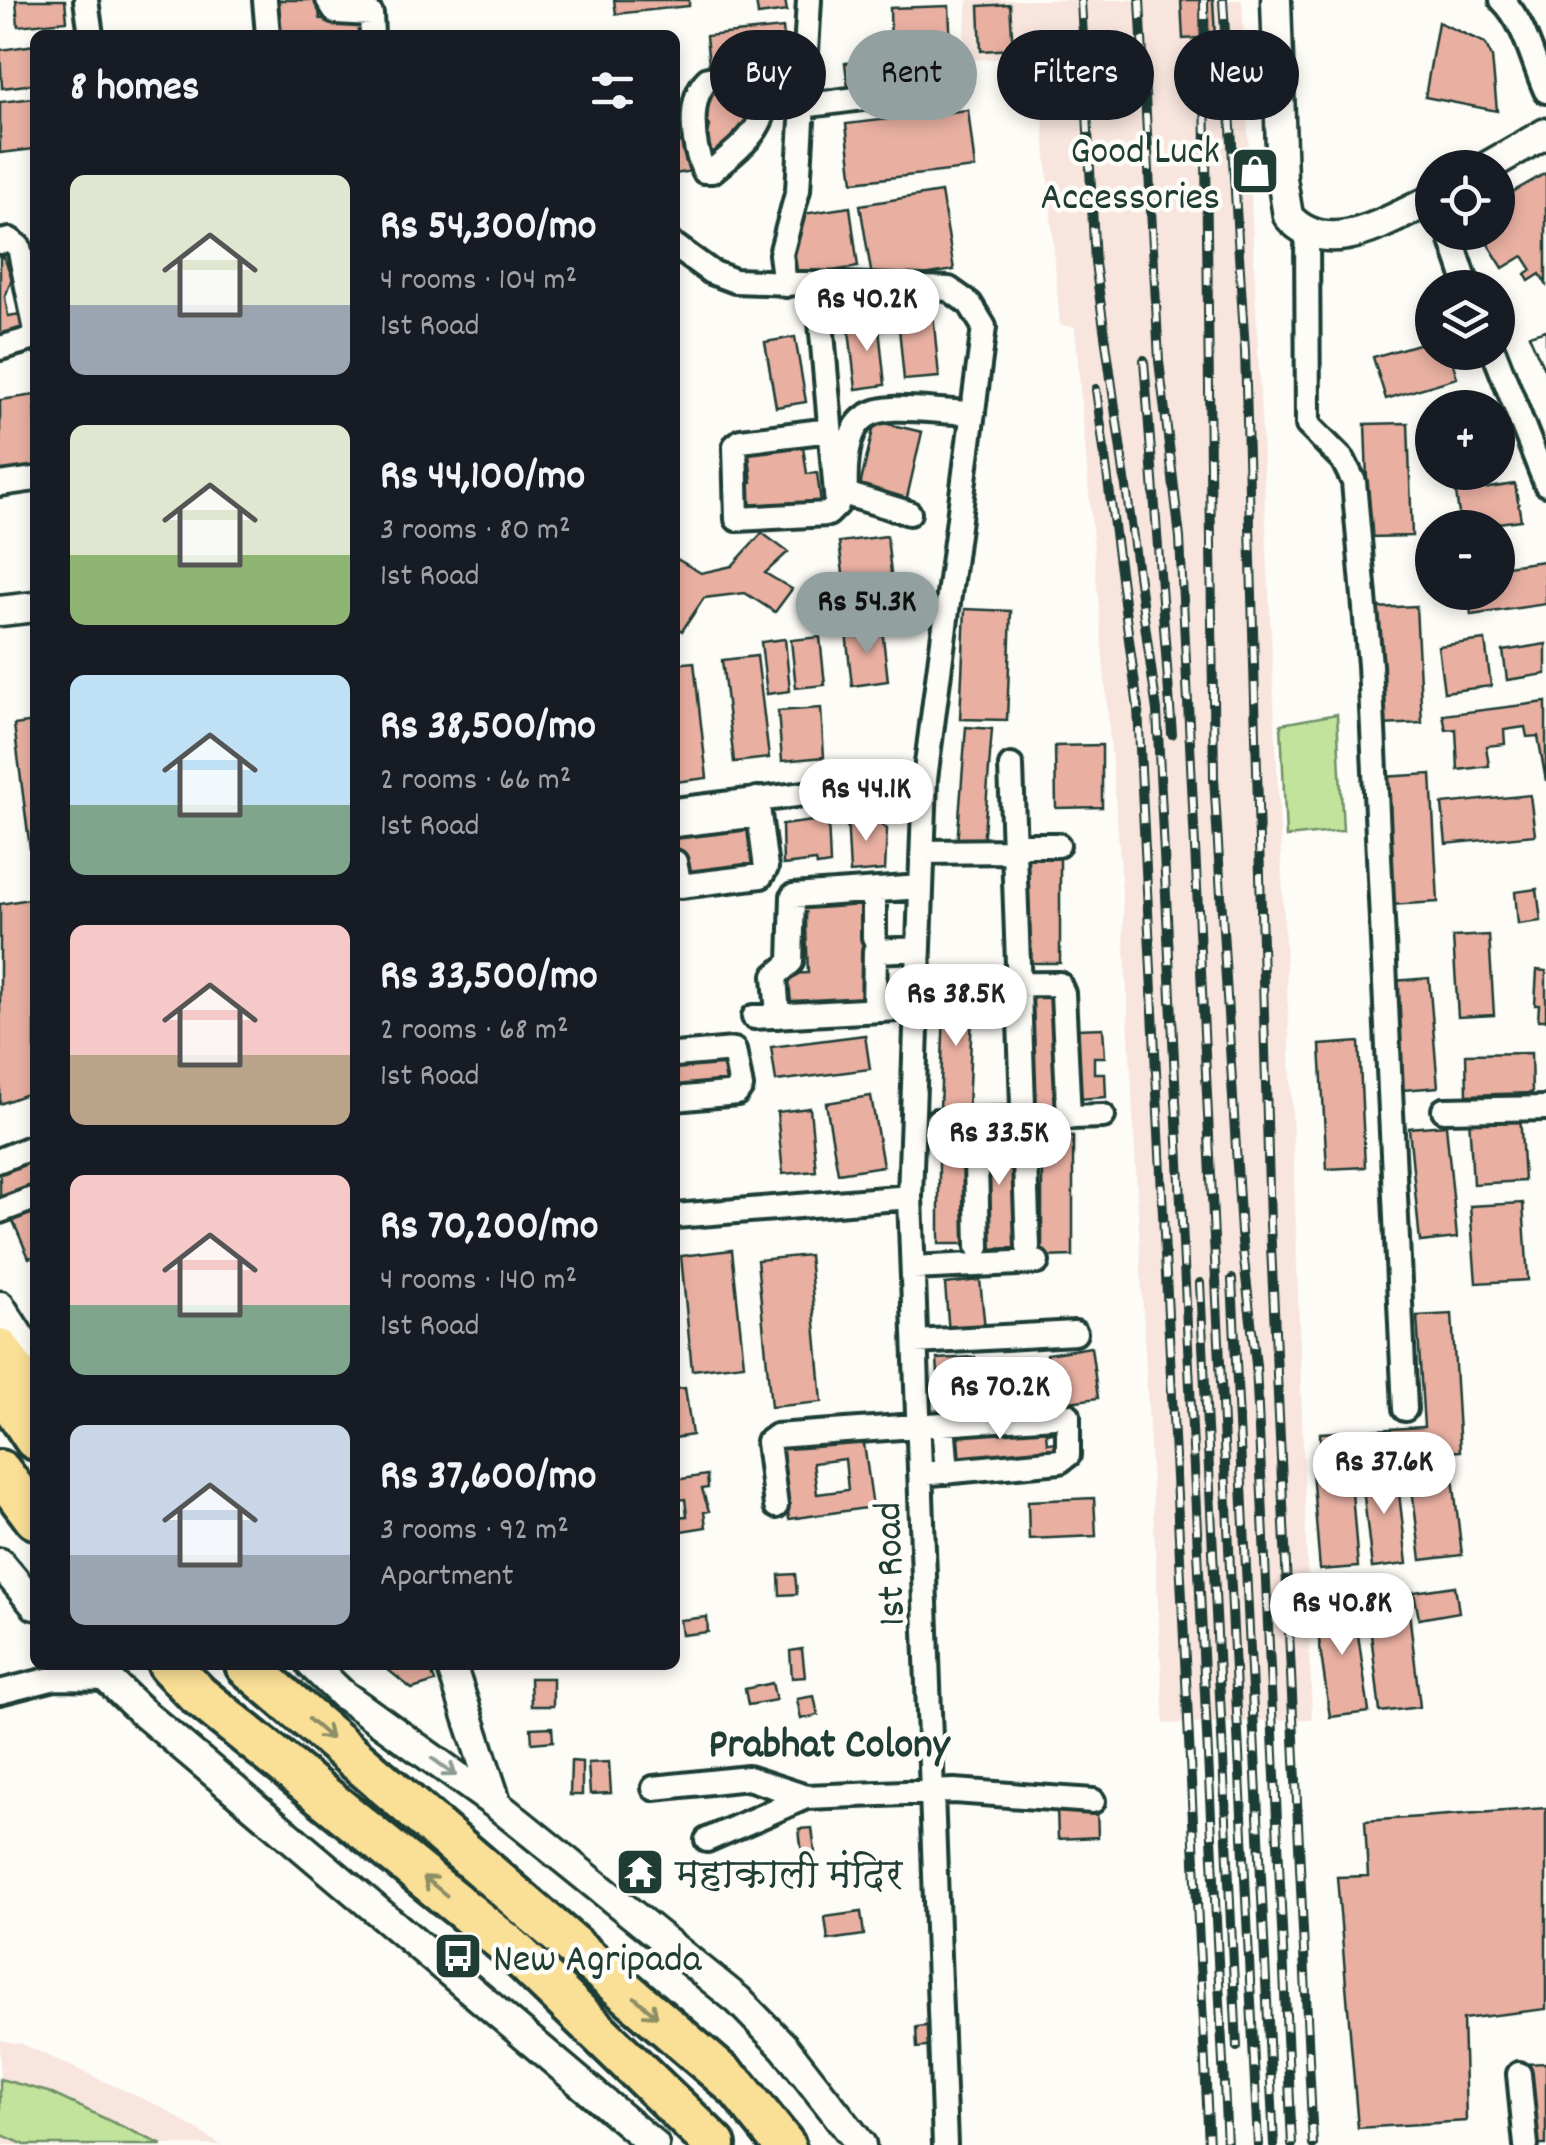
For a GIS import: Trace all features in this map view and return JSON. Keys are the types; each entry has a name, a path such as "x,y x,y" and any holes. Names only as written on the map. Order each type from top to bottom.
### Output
{"highway":[{"path":"0,1348 30,1393"},
{"path":"0,1386 30,1432"},
{"path":"0,1471 30,1511"},
{"path":"174,1670 198,1694 510,1947 714,2145"},
{"path":"252,1670 738,2088 784,2145"}],"street":[{"path":"86,0 90,30"},
{"path":"265,0 268,30"},
{"path":"328,0 336,12 371,14 379,30"},
{"path":"379,30 385,0"},
{"path":"808,30 810,0"},
{"path":"1276,0 1282,179 1288,216 1307,232 1331,237 1371,229 1415,208"},
{"path":"1502,0 1519,18 1528,52 1546,91"},
{"path":"772,73 769,107 756,131 712,171 704,171 694,104 699,87 708,79 772,73"},
{"path":"786,284 782,244 798,190 801,120"},
{"path":"1515,151 1546,133"},
{"path":"1307,232 1308,425 1343,460 1354,482 1370,665 1405,1409"},
{"path":"0,242 10,240 18,247 30,303"},
{"name":"1st Road","path":"680,250 711,272 735,281 949,289 970,304 984,327 925,778 910,1197 916,1342 931,1425 921,1474 945,2145"},
{"path":"818,287 830,430 835,511 737,519 735,446 741,441 830,430"},
{"path":"0,348 30,339"},
{"path":"1501,370 1546,484"},
{"path":"909,513 846,494 849,434 856,422 875,411 973,414"},
{"path":"0,484 30,480"},
{"path":"0,611 30,607"},
{"path":"913,1268 1033,1254 1011,766"},
{"path":"680,825 925,778"},
{"path":"680,810 758,807"},
{"path":"680,886 761,876 766,868 758,807"},
{"path":"922,852 1014,852 1026,845 1058,845"},
{"path":"917,1008 766,1016 776,971 791,962 789,900 921,888"},
{"path":"874,890 874,937"},
{"path":"874,1010 875,952 919,948"},
{"path":"944,984 1056,983 1063,988 1069,1117"},
{"path":"680,1055 734,1050 741,1088 736,1093 680,1099"},
{"path":"1444,1110 1546,1108"},
{"path":"936,1121 1103,1116"},
{"path":"975,1120 978,1247"},
{"path":"0,1160 30,1148"},
{"path":"680,1216 910,1197"},
{"path":"0,1211 30,1200"},
{"path":"0,1306 30,1353"},
{"path":"916,1342 1075,1333"},
{"path":"776,1506 768,1442 776,1436 1065,1413 1068,1418 1068,1455 1060,1461 921,1474"},
{"path":"931,1425 946,1472"},
{"path":"0,1564 30,1599"},
{"path":"317,1670 342,1694 497,1806 738,2000 786,2048 862,2145"},
{"path":"453,1670 497,1806"},
{"path":"0,1692 55,1678 101,1672 654,2145"},
{"path":"654,1788 748,1778 806,1796 930,1790 1093,1801"},
{"path":"706,1840 806,1796"},
{"path":"1520,2074 1526,2145"}],"shaded area":[{"path":"968,0 1242,0 1243,30 1174,30 1174,120 1247,120 1290,1052 1312,1719 1164,1724 1120,857 1075,327 1060,325 1043,120 1154,120 1154,30 997,30 997,59 977,60 977,30 964,30"},
{"path":"0,2040 22,2044 161,2107 221,2145 0,2145"}],"green space":[{"path":"1337,714 1343,831 1286,837 1281,724"},
{"path":"0,2079 48,2092 162,2145 25,2145 0,2134"}],"building":[{"path":"16,0 65,0 67,21 18,26"},
{"path":"276,0 318,0 320,19 364,17 365,30 278,30"},
{"path":"614,0 689,0 689,6 616,14"},
{"path":"756,0 785,0 787,11 758,15"},
{"path":"1181,0 1213,0 1215,30 1183,30"},
{"path":"1010,4 1012,30 997,30 997,50 981,51 979,6"},
{"path":"949,6 950,30 891,30 890,8"},
{"path":"1438,22 1485,43 1492,57 1497,111 1425,97"},
{"path":"706,36 710,36 710,74"},
{"path":"30,46 30,85 2,88 0,50"},
{"path":"710,91 710,120 751,120 743,138 714,165 704,149 710,126 696,108"},
{"path":"30,99 30,150 0,153 0,102"},
{"path":"969,120 975,168 853,182 846,124"},
{"path":"687,141 692,171 680,173 680,142"},
{"path":"1546,173 1546,284 1540,274 1529,281 1525,274 1532,270 1523,256 1503,268 1492,250 1515,250 1515,190"},
{"path":"941,192 954,270 873,283 860,205"},
{"path":"850,207 858,267 793,277 790,257 803,214"},
{"path":"0,257 4,257 12,278 5,297 8,316 21,314 24,334 0,337"},
{"path":"933,313 939,377 904,380 898,317"},
{"path":"878,319 885,385 856,389 848,322"},
{"path":"1546,330 1546,373 1529,335"},
{"path":"1546,330 1546,373 1529,335"},
{"path":"795,337 806,402 776,407 765,342"},
{"path":"1415,345 1415,370 1455,370 1457,378 1386,399 1373,357"},
{"path":"30,396 30,473 0,477 0,400"},
{"path":"875,421 922,432 906,502 859,491"},
{"path":"1408,423 1412,536 1369,537 1365,424"},
{"path":"802,440 807,474 817,473 821,503 741,514 742,483 752,482 748,447"},
{"path":"1515,484 1521,520 1515,521 1515,510 1458,510 1456,493 1515,490"},
{"path":"762,533 788,552 765,573 792,589 775,612 745,593 704,598 680,630 680,561 701,573 732,566"},
{"path":"887,536 892,583 845,589 839,542"},
{"path":"1544,561 1546,604 1515,609 1515,565"},
{"path":"1415,606 1422,723 1381,725 1376,608"},
{"path":"965,609 1011,611 1007,720 960,719"},
{"path":"1470,610 1505,610 1471,615"},
{"path":"882,628 888,681 852,686 846,632"},
{"path":"820,637 825,685 796,688 791,640"},
{"path":"785,639 790,691 767,694 761,642"},
{"path":"1485,640 1491,686 1444,692 1438,646"},
{"path":"1546,644 1546,674 1507,680 1503,651"},
{"path":"757,656 769,758 734,762 722,660"},
{"path":"694,662 707,778 680,781 680,663"},
{"path":"1546,702 1546,781 1538,736 1527,737 1525,727 1504,730 1505,744 1486,746 1489,766 1458,770 1456,729 1446,730 1443,715"},
{"path":"821,708 824,757 782,761 778,711"},
{"path":"30,723 30,849 14,725"},
{"path":"966,727 992,729 983,847 957,845"},
{"path":"1102,745 1102,807 1056,808 1055,746"},
{"path":"1431,774 1438,902 1389,905 1382,777"},
{"path":"1530,795 1535,835 1446,844 1442,804"},
{"path":"871,814 887,829 885,870 850,873 847,815"},
{"path":"753,819 759,871 680,881 680,829"},
{"path":"828,819 830,864 817,866 816,861 783,865 782,825"},
{"path":"1023,849 1060,849 1060,963 1024,963"},
{"path":"1537,889 1541,921 1518,924 1515,892"},
{"path":"864,898 866,1001 783,1003 782,974 808,973 806,925 795,925 794,900"},
{"path":"30,899 30,1093 0,1104 0,904"},
{"path":"1489,935 1494,1015 1458,1017 1453,937"},
{"path":"1537,970 1546,971 1546,1020 1538,1020 1539,1005 1535,1005"},
{"path":"1429,978 1438,1087 1403,1090 1394,981"},
{"path":"945,988 973,990 968,1109 940,1108"},
{"path":"1054,988 1060,1106 1029,1107 1023,990"},
{"path":"1103,1028 1105,1057 1094,1057 1094,1073 1105,1073 1106,1097 1078,1099 1076,1029"},
{"path":"865,1035 870,1069 776,1081 771,1047"},
{"path":"1359,1042 1365,1167 1327,1169 1320,1045"},
{"path":"1531,1053 1532,1093 1467,1095 1466,1054"},
{"path":"730,1057 734,1086 680,1089 680,1061"},
{"path":"871,1096 883,1166 838,1173 826,1103"},
{"path":"810,1108 816,1171 783,1174 777,1112"},
{"path":"1520,1113 1524,1181 1473,1184 1469,1116"},
{"path":"1446,1125 1457,1238 1420,1242 1409,1128"},
{"path":"969,1126 969,1244 939,1244 939,1127"},
{"path":"1014,1128 1017,1248 984,1249 980,1129"},
{"path":"1042,1136 1073,1136 1073,1256 1042,1257"},
{"path":"30,1155 30,1191 0,1205 0,1166"},
{"path":"1523,1203 1528,1280 1476,1283 1470,1206"},
{"path":"30,1205 30,1258 29,1258 10,1214"},
{"path":"732,1250 744,1364 692,1370 681,1256"},
{"path":"809,1255 822,1402 771,1407 757,1260"},
{"path":"980,1280 985,1329 949,1333 945,1284"},
{"path":"1452,1314 1460,1451 1321,1460 1320,1433 1424,1427 1417,1316"},
{"path":"1091,1347 1098,1398 1055,1404 1047,1354"},
{"path":"975,1357 978,1398 940,1400 937,1359"},
{"path":"680,1388 685,1388 692,1435 680,1437"},
{"path":"1056,1417 1058,1431 1046,1433 1047,1443 1057,1442 1058,1454 949,1467 944,1430"},
{"path":"863,1437 873,1507 789,1519 779,1449","holes":["845,1459 848,1490 817,1494 813,1463"]},
{"path":"1451,1460 1462,1555 1421,1560 1409,1465"},
{"path":"1396,1466 1407,1564 1372,1568 1361,1470"},
{"path":"1350,1467 1358,1567 1320,1570 1312,1470"},
{"path":"707,1475 708,1488 702,1489 709,1511 704,1512 706,1527 680,1531 680,1517 687,1516 685,1499 680,1500 680,1479"},
{"path":"1094,1498 1096,1536 1029,1539 1028,1501"},
{"path":"795,1574 797,1594 780,1595 779,1575"},
{"path":"1455,1586 1459,1612 1419,1619 1414,1592"},
{"path":"1407,1594 1420,1707 1380,1712 1367,1599"},
{"path":"1353,1599 1369,1712 1330,1717 1314,1605"},
{"path":"707,1617 708,1632 682,1635 680,1620"},
{"path":"802,1649 805,1677 792,1678 790,1651"},
{"path":"388,1670 431,1670 435,1682 412,1689"},
{"path":"530,1678 553,1678 553,1706 531,1706"},
{"path":"772,1683 776,1700 748,1705 745,1689"},
{"path":"814,1696 818,1715 801,1719 797,1699"},
{"path":"552,1727 553,1741 532,1743 531,1728"},
{"path":"571,1761 582,1762 582,1795 570,1795"},
{"path":"609,1762 611,1793 590,1794 588,1763"},
{"path":"1097,1806 1098,1837 1058,1839 1057,1807"},
{"path":"1546,1808 1546,2009 1463,2019 1466,2121 1358,2128 1337,1877 1368,1876 1365,1821"},
{"path":"812,1828 815,1852 802,1854 799,1829"},
{"path":"861,1912 864,1935 828,1940 825,1917"},
{"path":"935,2025 937,2046 917,2048 916,2027"},
{"path":"1546,2063 1546,2145 1531,2145 1525,2064"}],"railway":[{"path":"1081,0 1095,263 1157,711 1227,2145"},
{"path":"1140,0 1159,361 1180,538 1258,2145"},
{"path":"1204,0 1214,777 1241,1233 1256,1365 1292,2145"},
{"path":"1223,0 1245,351 1270,1224 1313,2145"},
{"path":"1144,360 1172,734"},
{"path":"1096,389 1138,708 1209,2145"},
{"path":"1232,1279 1274,2145"},
{"path":"1200,1283 1237,2047"}],"place":[{"name":"Good Luck Accessories","path":"1255,171"},
{"name":"महाकाली मंदिर","path":"640,1872"},
{"name":"New Agripada","path":"458,1956"}],"district":[{"name":"Prabhat Colony","path":"829,1741"}]}
